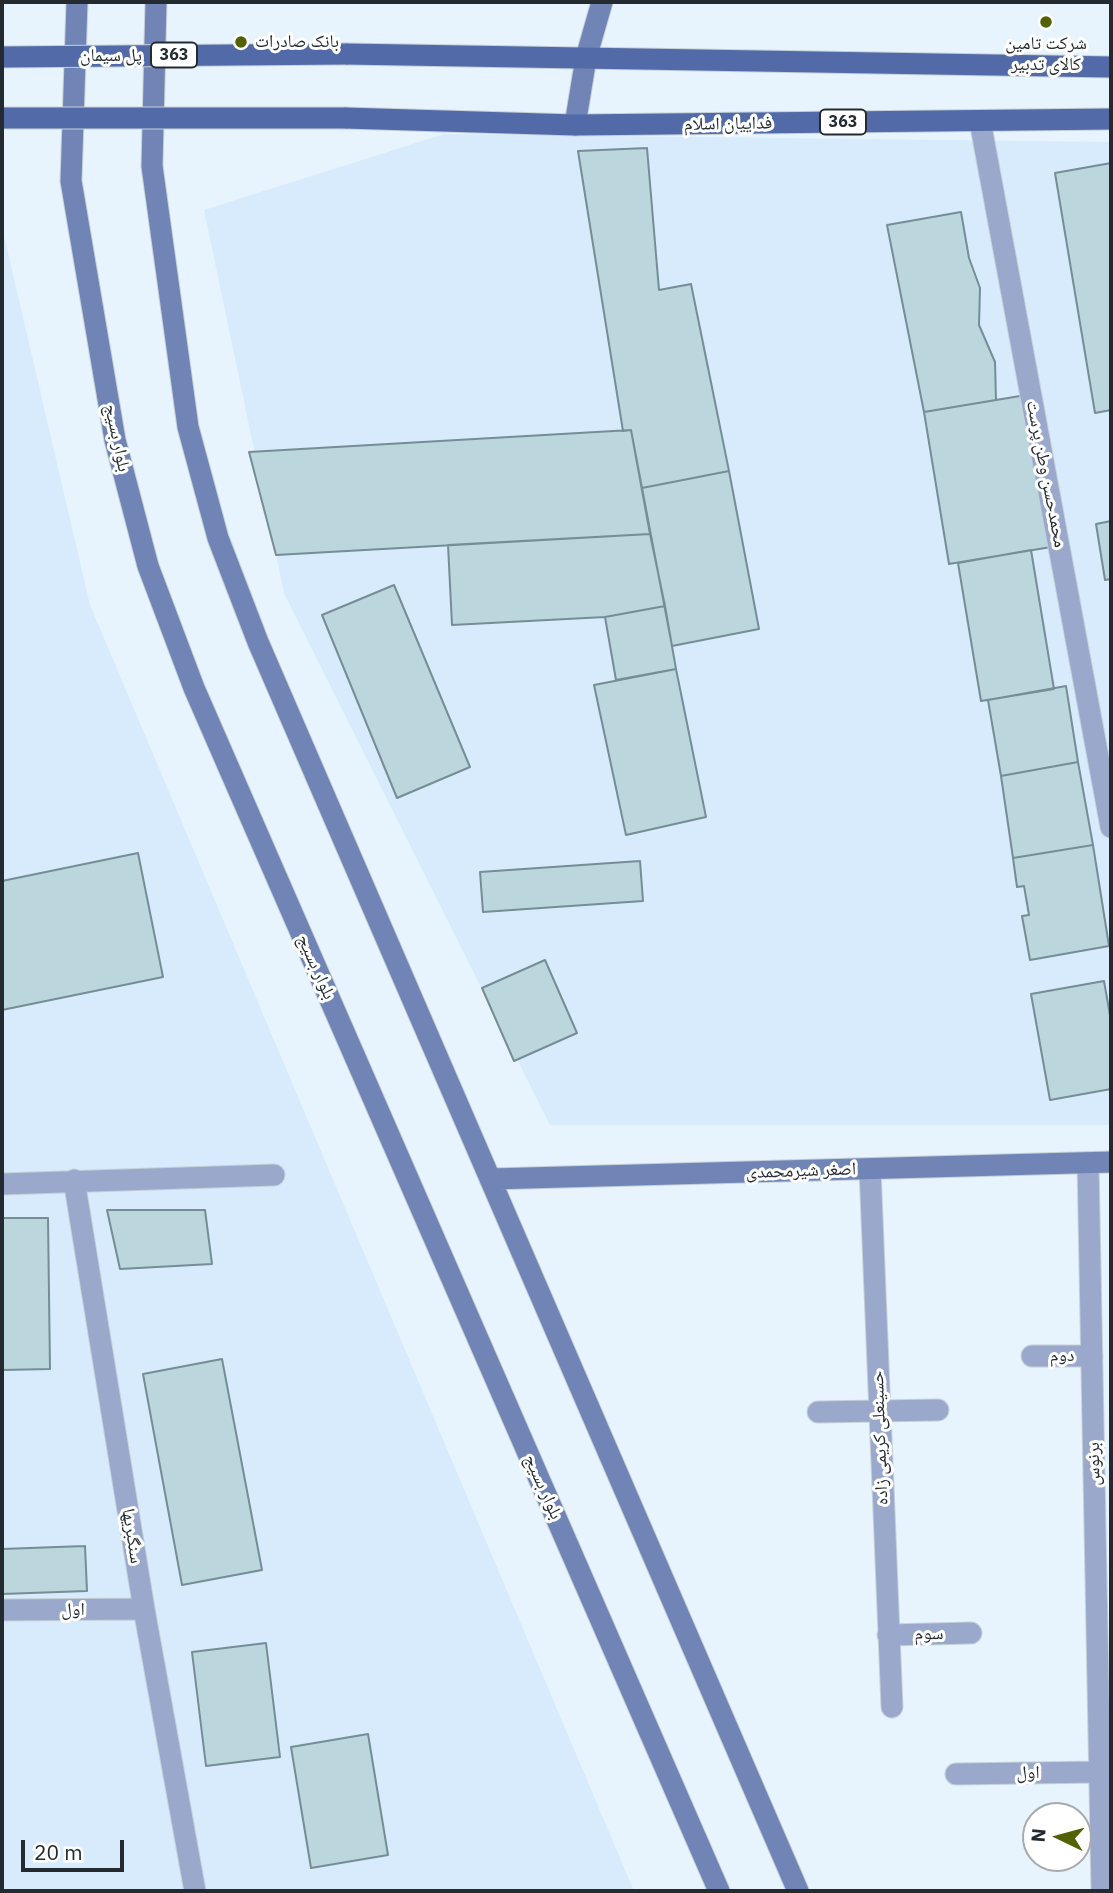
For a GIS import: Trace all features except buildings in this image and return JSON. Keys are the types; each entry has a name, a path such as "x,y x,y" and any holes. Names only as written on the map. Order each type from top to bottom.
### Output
{"main road":[{"name":"بلوار بسیج","path":"77,2 71,181 115,440 148,566 194,688 719,1891"},
{"path":"156,2 152,166 187,427 218,538 258,642 798,1891"},
{"path":"575,125 586,58 602,2"},
{"name":"پل سیمان","path":"2,57 346,54 586,58"},
{"name":"363","path":"586,58 1111,67"},
{"name":"فداییان اسلام","path":"2,118 345,118 575,125 1111,119"},
{"name":"اصغر شیرمحمدی","path":"490,1179 1111,1162"}],"street":[{"name":"محمدحسن وطن پرست","path":"980,121 1111,827"},
{"name":"برنوس","path":"1088,1163 1092,1356 1102,1412 1099,1772 1102,1891"},
{"name":"حسینعلی کریمی زاده","path":"870,1169 891,1707"},
{"path":"2,1184 274,1175"},
{"name":"سنگبریها","path":"74,1180 144,1609 195,1891"},
{"name":"دوم","path":"1032,1356 1092,1356"},
{"path":"818,1412 938,1410"},
{"name":"اول","path":"2,1610 144,1609"},
{"name":"سوم","path":"888,1635 971,1633"},
{"name":"اول","path":"956,1774 1099,1772"}],"shaded area":[{"path":"444,134 1111,142 1111,1125 550,1125 284,593 204,210"},
{"path":"2,227 90,605 634,1891 2,1891"}],"place":[{"name":"شرکت تامین کالای تدبیر","path":"1046,22"},
{"name":"بانک صادرات","path":"241,42"}]}
